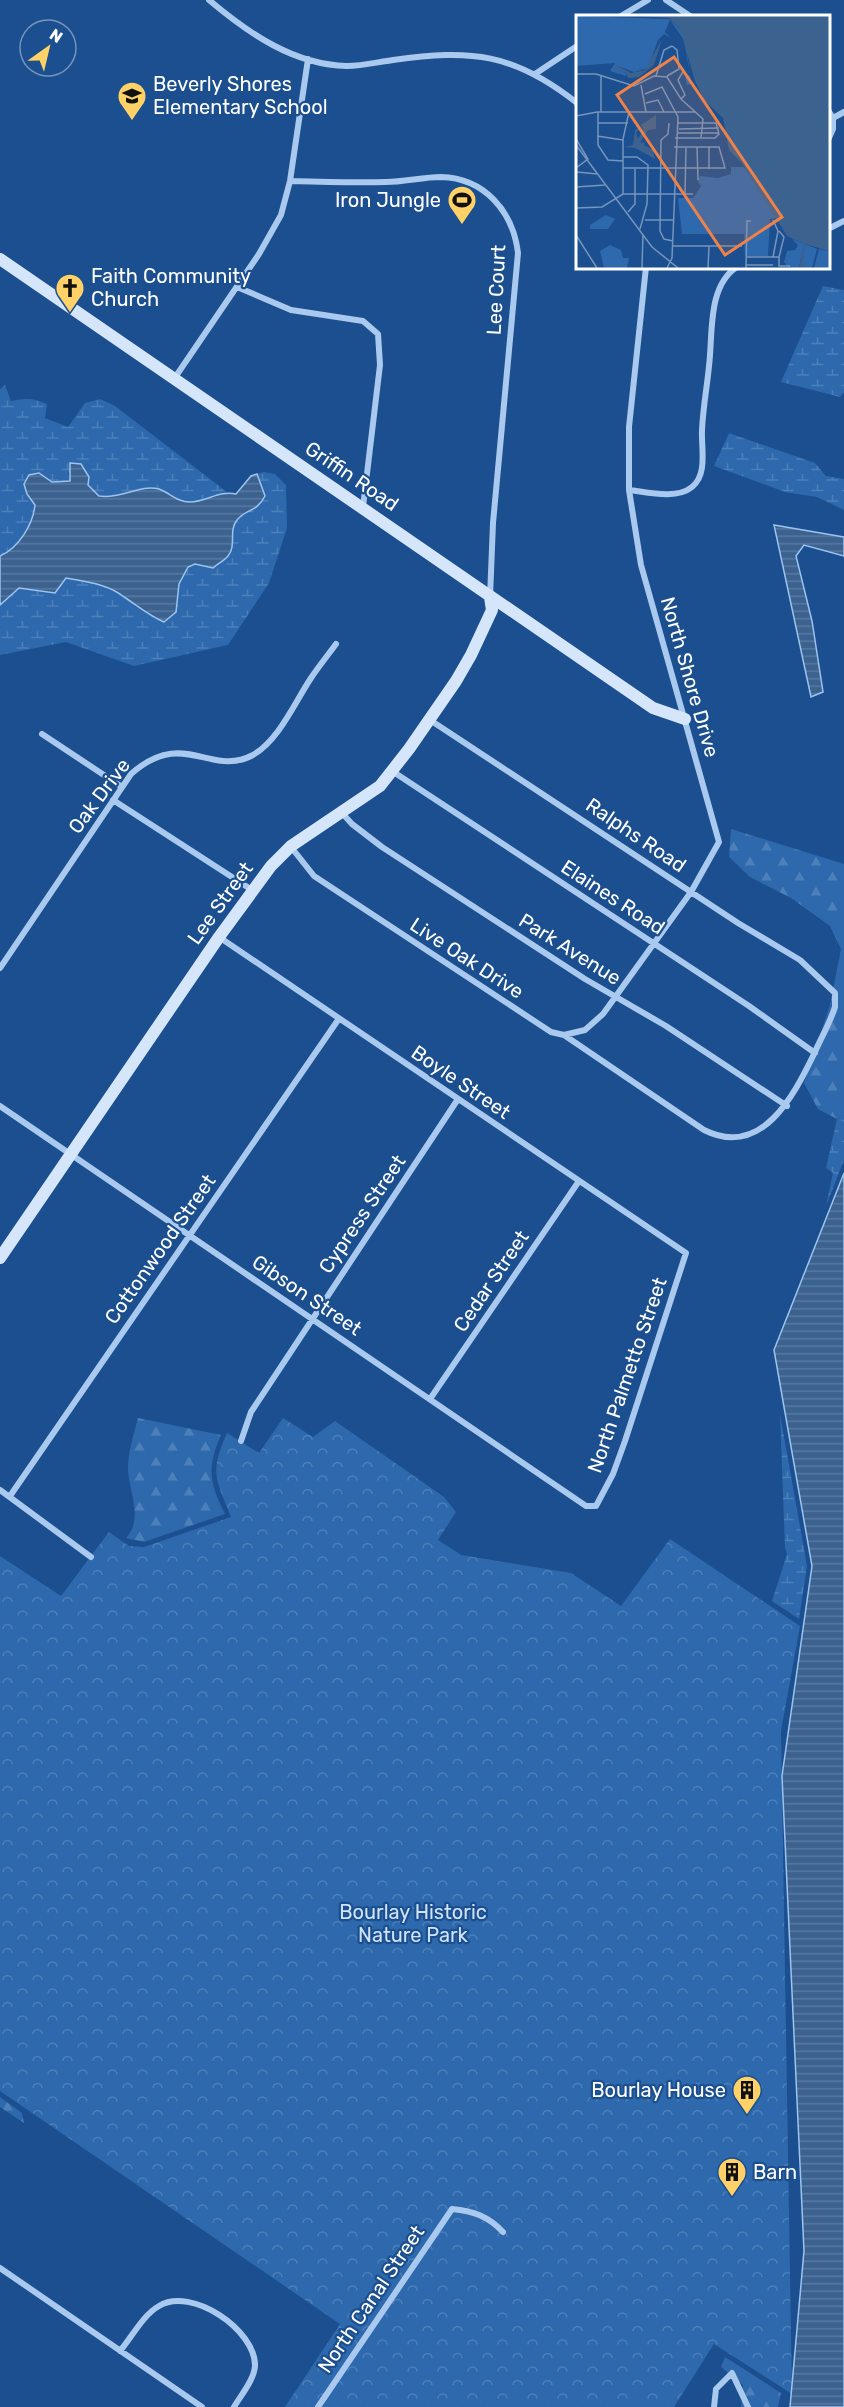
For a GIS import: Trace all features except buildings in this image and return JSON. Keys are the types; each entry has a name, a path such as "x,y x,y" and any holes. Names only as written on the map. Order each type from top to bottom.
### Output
{"street":[{"path":"209,0 266,42 308,59 348,66 437,56 477,56 506,61 535,74 576,102"},
{"path":"623,15 648,0"},
{"path":"666,0 688,15"},
{"path":"535,74 576,47"},
{"path":"174,379 275,228 290,181 308,59"},
{"path":"829,112 833,118 833,129 829,138"},
{"path":"833,118 844,112"},
{"name":"Lee Court","path":"290,181 366,183 451,178 477,186 488,193 502,207 513,227 517,241 518,263 493,523 490,597"},
{"path":"829,228 844,221"},
{"name":"Griffin Road","path":"0,259 653,708 685,719"},
{"name":"North Shore Drive","path":"564,1035 575,1034 594,1023 616,997 691,892 719,842 641,565 629,490 629,427 646,268"},
{"path":"629,490 655,494 683,492 701,476 703,418 716,300 724,279 736,268"},
{"path":"237,287 291,310 363,321 378,334 380,365 363,507"},
{"name":"Lee Street","path":"0,1258 252,890 291,846 380,786 392,771 456,681 471,655 492,610 490,597"},
{"name":"Oak Drive","path":"0,968 122,787 142,764 151,758 165,754 180,753 234,761 254,754 270,740 336,644"},
{"name":"Ralphs Road","path":"429,720 691,892 800,960 823,979"},
{"path":"42,734 122,787"},
{"name":"Elaines Road","path":"392,771 654,943 815,1053"},
{"path":"113,800 252,890"},
{"name":"Park Avenue","path":"342,813 352,824 382,847 616,997 666,1026 786,1106"},
{"name":"Live Oak Drive","path":"291,846 314,876 532,1020 551,1032 564,1035 704,1130 720,1136 748,1134 760,1129 786,1106 815,1053 835,1007 835,993 823,979"},
{"name":"Boyle Street","path":"219,937 338,1020 686,1253"},
{"name":"Cottonwood Street","path":"10,1497 338,1020"},
{"name":"Cypress Street","path":"241,1441 251,1412 311,1318 458,1099"},
{"name":"Gibson Street","path":"0,1106 586,1506 596,1506"},
{"name":"Cedar Street","path":"430,1399 579,1181"},
{"name":"North Palmetto Street","path":"596,1506 613,1474 625,1441 686,1253"},
{"path":"0,1490 91,1557"},
{"name":"North Canal Street","path":"318,2407 452,2209 471,2211 485,2216 503,2232"},
{"path":"0,2268 202,2407"},
{"path":"120,2351 151,2312 160,2305 176,2299 205,2306 232,2325 243,2336 254,2359 252,2376 234,2407"},
{"path":"714,2407 716,2389 732,2373 748,2407"}],"green space":[{"path":"823,286 844,290 844,392 840,397 781,382"},
{"path":"5,385 11,401 29,399 47,404 45,418 68,427 85,403 100,399 115,406 227,492 191,502 184,502 149,489 138,489 106,497 99,496 88,485 68,472 70,481 52,482 39,473 27,494 35,505 28,527 19,541 0,556 0,389"},
{"path":"729,433 815,463 826,476 844,479 844,510 817,497 785,492 714,466"},
{"path":"263,472 275,474 286,485 287,528 269,583 228,645 134,666 66,642 0,655 0,605 19,588 39,591 50,589 66,578 98,584 124,596 136,607 176,612 179,584 188,567 195,564 213,568 231,552 234,524 244,514 255,508 265,496 257,474"},
{"path":"731,829 844,864 844,1115 837,1119 818,1109 804,1083 830,1005 841,949 830,926 791,898 750,877 729,857"},
{"path":"844,1115 844,1160 826,1206 833,1173 826,1168 837,1119"},
{"path":"780,1414 807,1566 799,1619 772,1601 787,1554"},
{"path":"138,1418 221,1435 213,1456 212,1475 216,1493 225,1514 144,1542 126,1538 132,1530 135,1512 128,1465"},
{"name":"Bourlay Historic Nature Park","path":"283,1418 313,1437 335,1421 444,1497 456,1512 438,1540 461,1555 571,1573 621,1606 670,1539 800,1626 781,1731 792,2394 714,2344 674,2407 285,2407 340,2324 0,2091 0,1556 61,1596 109,1532 129,1546 144,1547 231,1517 218,1484 216,1467 227,1433 259,1453"},
{"path":"0,2097 22,2113 24,2123 0,2107"},
{"path":"725,2357 781,2393 778,2407 741,2407 743,2385 721,2367"}],"shaded area":[{"path":"70,463 81,464 89,477 88,485 99,496 152,488 159,489 181,501 190,502 224,494 236,494 251,476 257,474 265,496 255,508 244,514 234,524 231,552 226,558 213,568 195,564 188,567 179,584 176,612 164,622 111,589 66,578 55,593 19,588 0,605 0,556 24,535 34,512 35,505 27,494 24,484 29,475 39,473 52,482 70,481"},
{"path":"774,525 844,537 844,556 804,545 796,556 812,621 823,692 811,697"},
{"path":"844,1173 844,2407 790,2407 804,2251 782,1776 812,1566 774,1350"}],"place":[{"name":"Beverly Shores Elementary School","path":"132,122"},
{"name":"Iron Jungle","path":"462,226"},
{"name":"Faith Community Church","path":"70,314"},
{"name":"Bourlay House","path":"747,2116"},
{"name":"Barn","path":"732,2198"}]}
